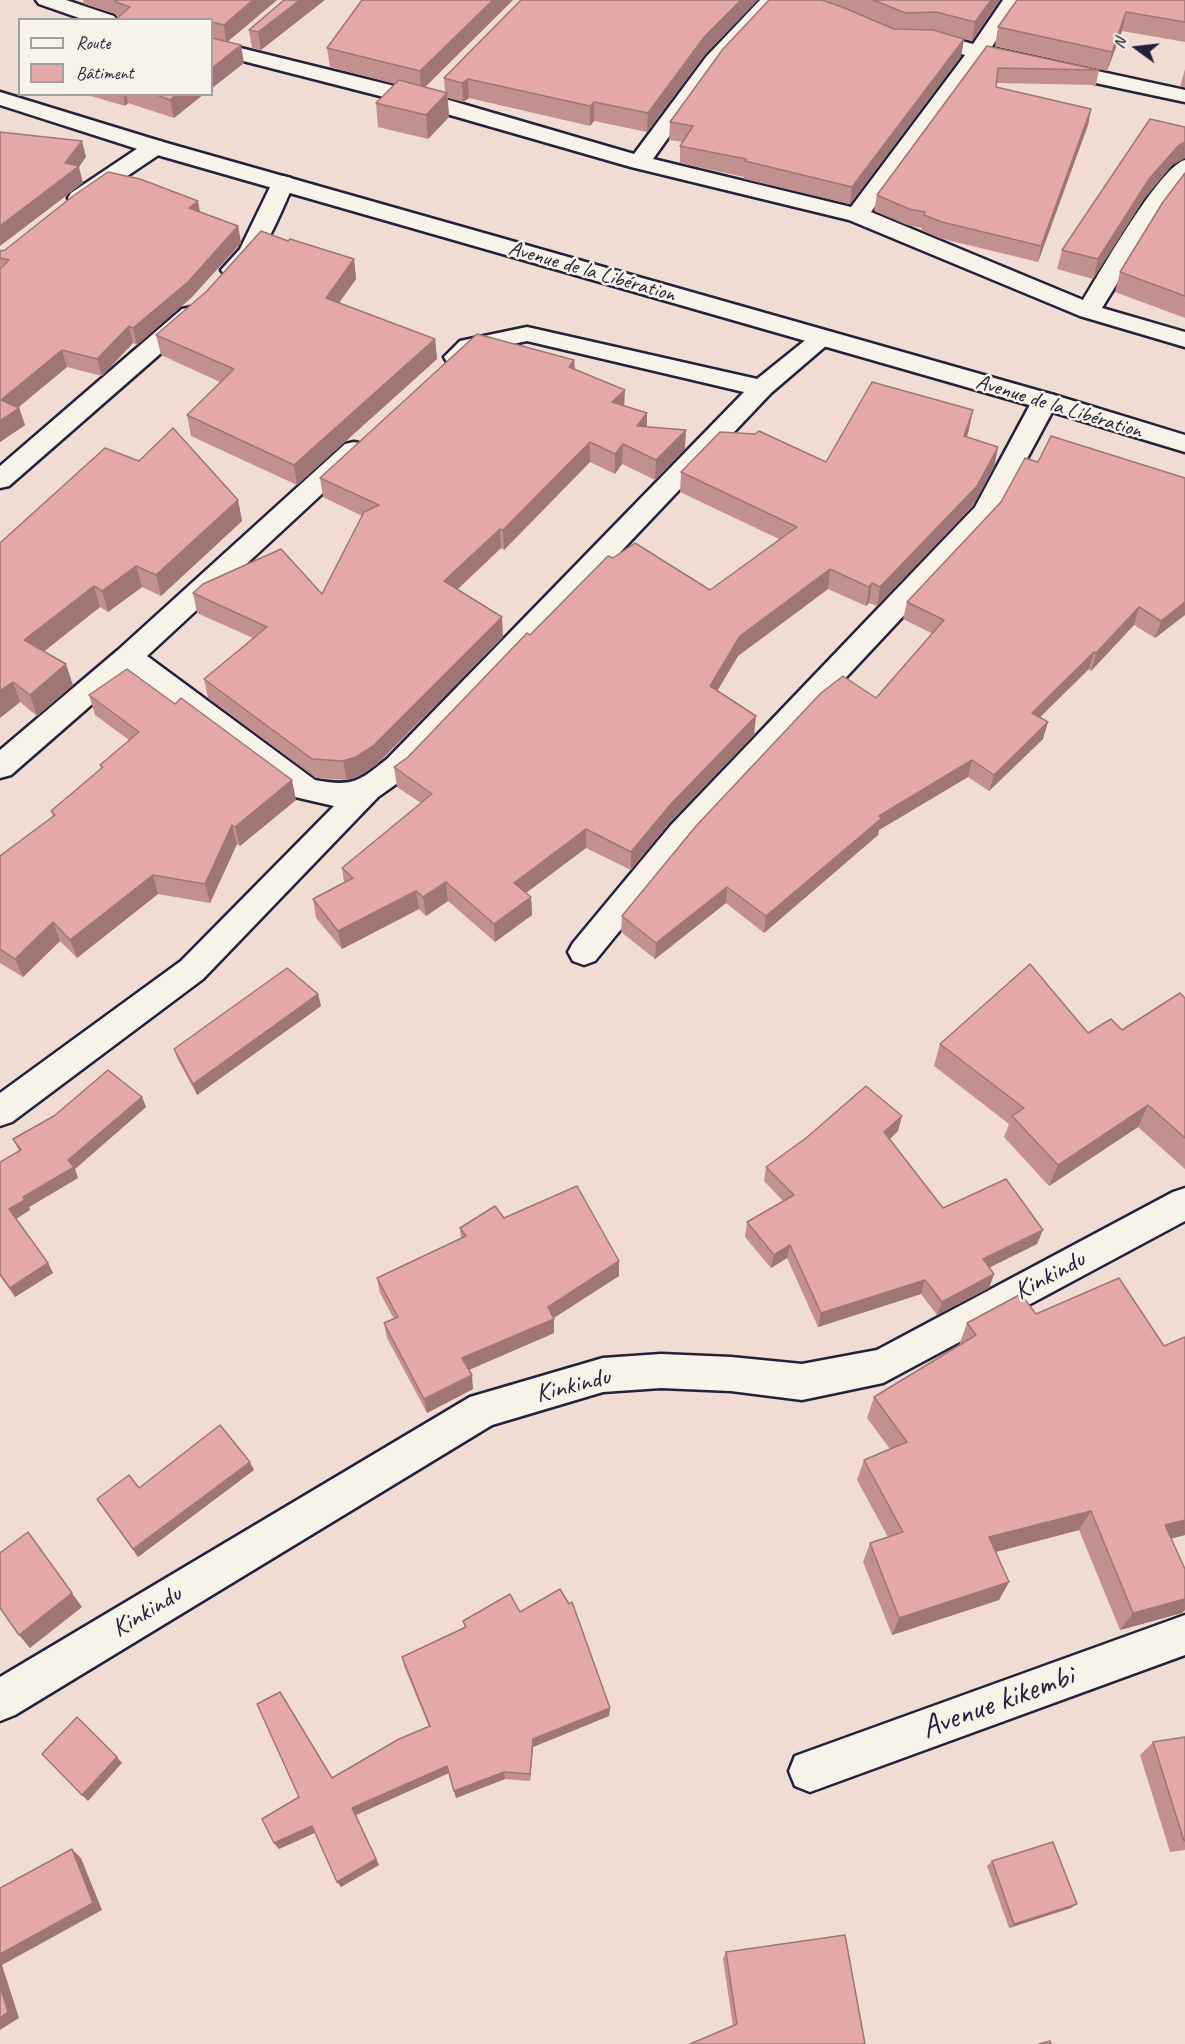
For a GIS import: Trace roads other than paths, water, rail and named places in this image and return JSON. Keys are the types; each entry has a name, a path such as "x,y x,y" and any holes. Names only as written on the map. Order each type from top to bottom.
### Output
{"main road":[{"path":"46,0 102,18"},
{"path":"639,162 713,61 771,0"},
{"path":"857,215 966,69 1013,0"},
{"path":"221,50 248,37"},
{"path":"900,40 933,39 1185,96"},
{"path":"221,50 427,101 639,162 857,215 1088,311 1185,340"},
{"path":"427,101 443,85"},
{"name":"Avenue de la Libération","path":"0,98 155,147 1045,401 1185,444"},
{"path":"59,213 155,147"},
{"path":"1088,311 1133,238 1169,185 1185,167"},
{"path":"0,480 148,353 211,294 250,252 283,183"},
{"path":"434,378 469,346 527,334 762,388"},
{"path":"0,1112 192,970 366,792 398,767 762,388 822,339"},
{"path":"584,952 682,833 986,512 1045,401"},
{"path":"0,767 128,657 373,434"},
{"path":"128,657 306,789 340,796 366,792"},
{"name":"Kinkindu","path":"0,1700 483,1410 603,1375 661,1371 731,1374 802,1382 883,1366 1185,1203"},
{"name":"Avenue kikembi","path":"810,1771 1185,1635"}]}
